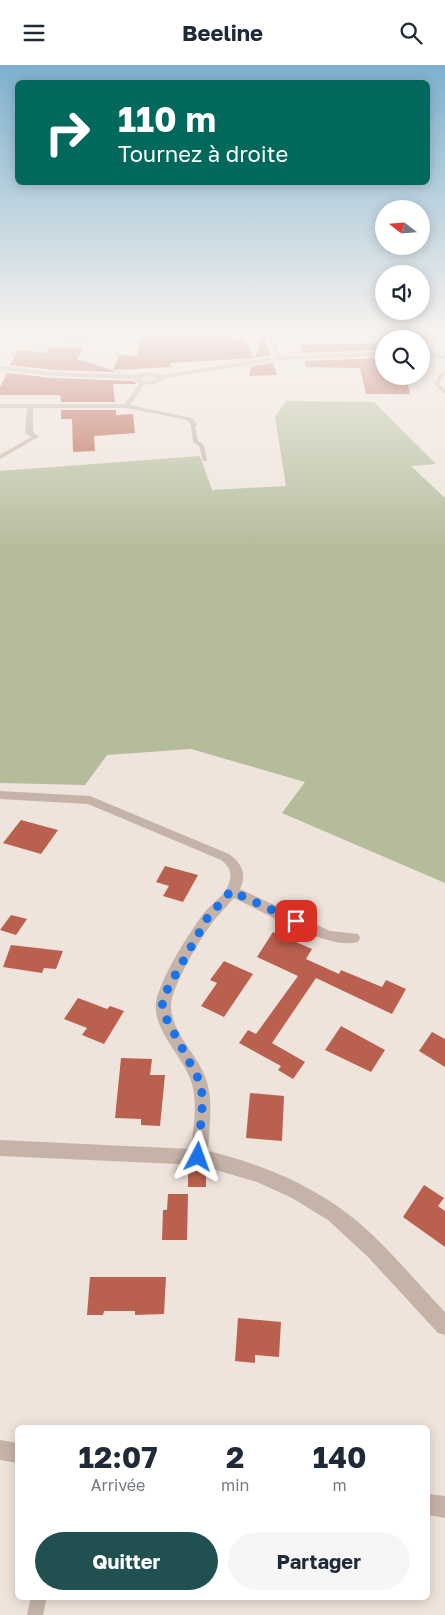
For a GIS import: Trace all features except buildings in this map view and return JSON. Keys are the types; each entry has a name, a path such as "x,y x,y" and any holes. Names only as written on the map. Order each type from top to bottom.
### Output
{"street":[{"path":"30,407 29,433 35,437"},
{"path":"133,407 190,419 193,425"},
{"path":"0,795 84,799 101,803 225,857 234,863 237,881 231,891 208,917 168,988 162,1003 166,1018 198,1078 203,1097 198,1157"},
{"path":"231,891 328,936 352,937"},
{"path":"0,1148 198,1157 221,1161 305,1194 350,1227 445,1327"},
{"path":"0,1451 15,1453"},
{"path":"430,1505 445,1507"}],"lane":[{"path":"193,425 196,442 201,445 205,460"},
{"path":"0,457 35,437"},
{"path":"34,1615 38,1600"}],"green space":[{"path":"282,407 379,407 436,464 411,466 445,498 445,883 282,813 305,782 191,749 107,755 85,785 0,783 0,471 200,456 212,490 286,486 275,417"}],"route":[{"path":"198,1157 203,1097 198,1078 166,1018 162,1003 168,988 208,917 231,891 296,921"}]}
